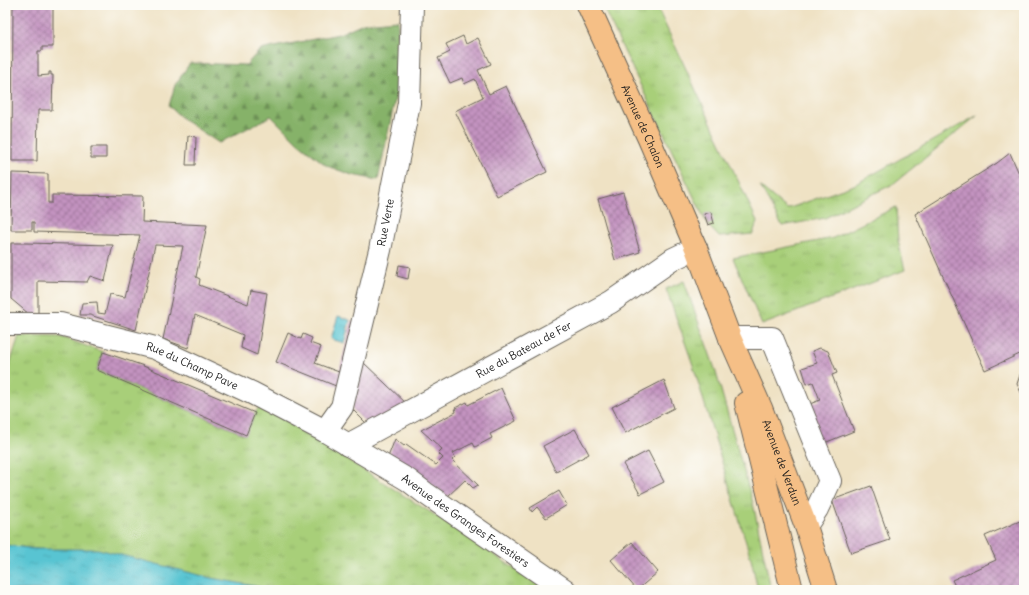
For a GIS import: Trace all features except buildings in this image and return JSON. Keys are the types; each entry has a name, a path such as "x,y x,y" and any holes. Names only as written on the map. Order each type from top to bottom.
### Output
{"main road":[{"name":"Avenue de Chalon","path":"588,5 649,139 696,248"},
{"name":"Avenue de Verdun","path":"696,248 730,338 760,408 806,526 826,590"},
{"name":"Avenue de Verdun","path":"730,338 792,590"}],"street":[{"name":"Rue Verte","path":"325,431 342,407 380,250 409,103 412,5"},
{"name":"Rue du Bateau de Fer","path":"356,449 611,302 673,259 696,248"},
{"name":"Rue du Champ Pave","path":"5,324 60,324 155,348 252,393 356,449"},
{"path":"730,338 772,338 802,409 830,480 817,509 806,526"},
{"name":"Avenue des Granges Forestiers","path":"356,449 408,480 565,590"}],"green space":[{"path":"602,5 656,5 757,221 753,234 719,237 707,224"},
{"path":"398,20 397,90 378,180 352,175 327,166 297,142 271,116 219,143 184,120 169,106 175,85 190,63 246,65 260,50 339,34 363,23"},
{"path":"978,115 893,184 825,218 782,226 760,186 787,209 854,185"},
{"path":"896,207 898,241 905,270 762,325 733,258 833,238"},
{"path":"684,281 715,369 753,503 771,590 758,590 751,559 693,365 666,289"},
{"path":"19,336 61,337 103,352 97,370 245,435 255,413 261,405 452,526 546,590 276,590 37,549 5,545 5,379"}],"water":[{"path":"338,316 350,320 344,343 331,339"},
{"path":"5,545 37,549 98,549 211,578 276,590 5,590"}]}
